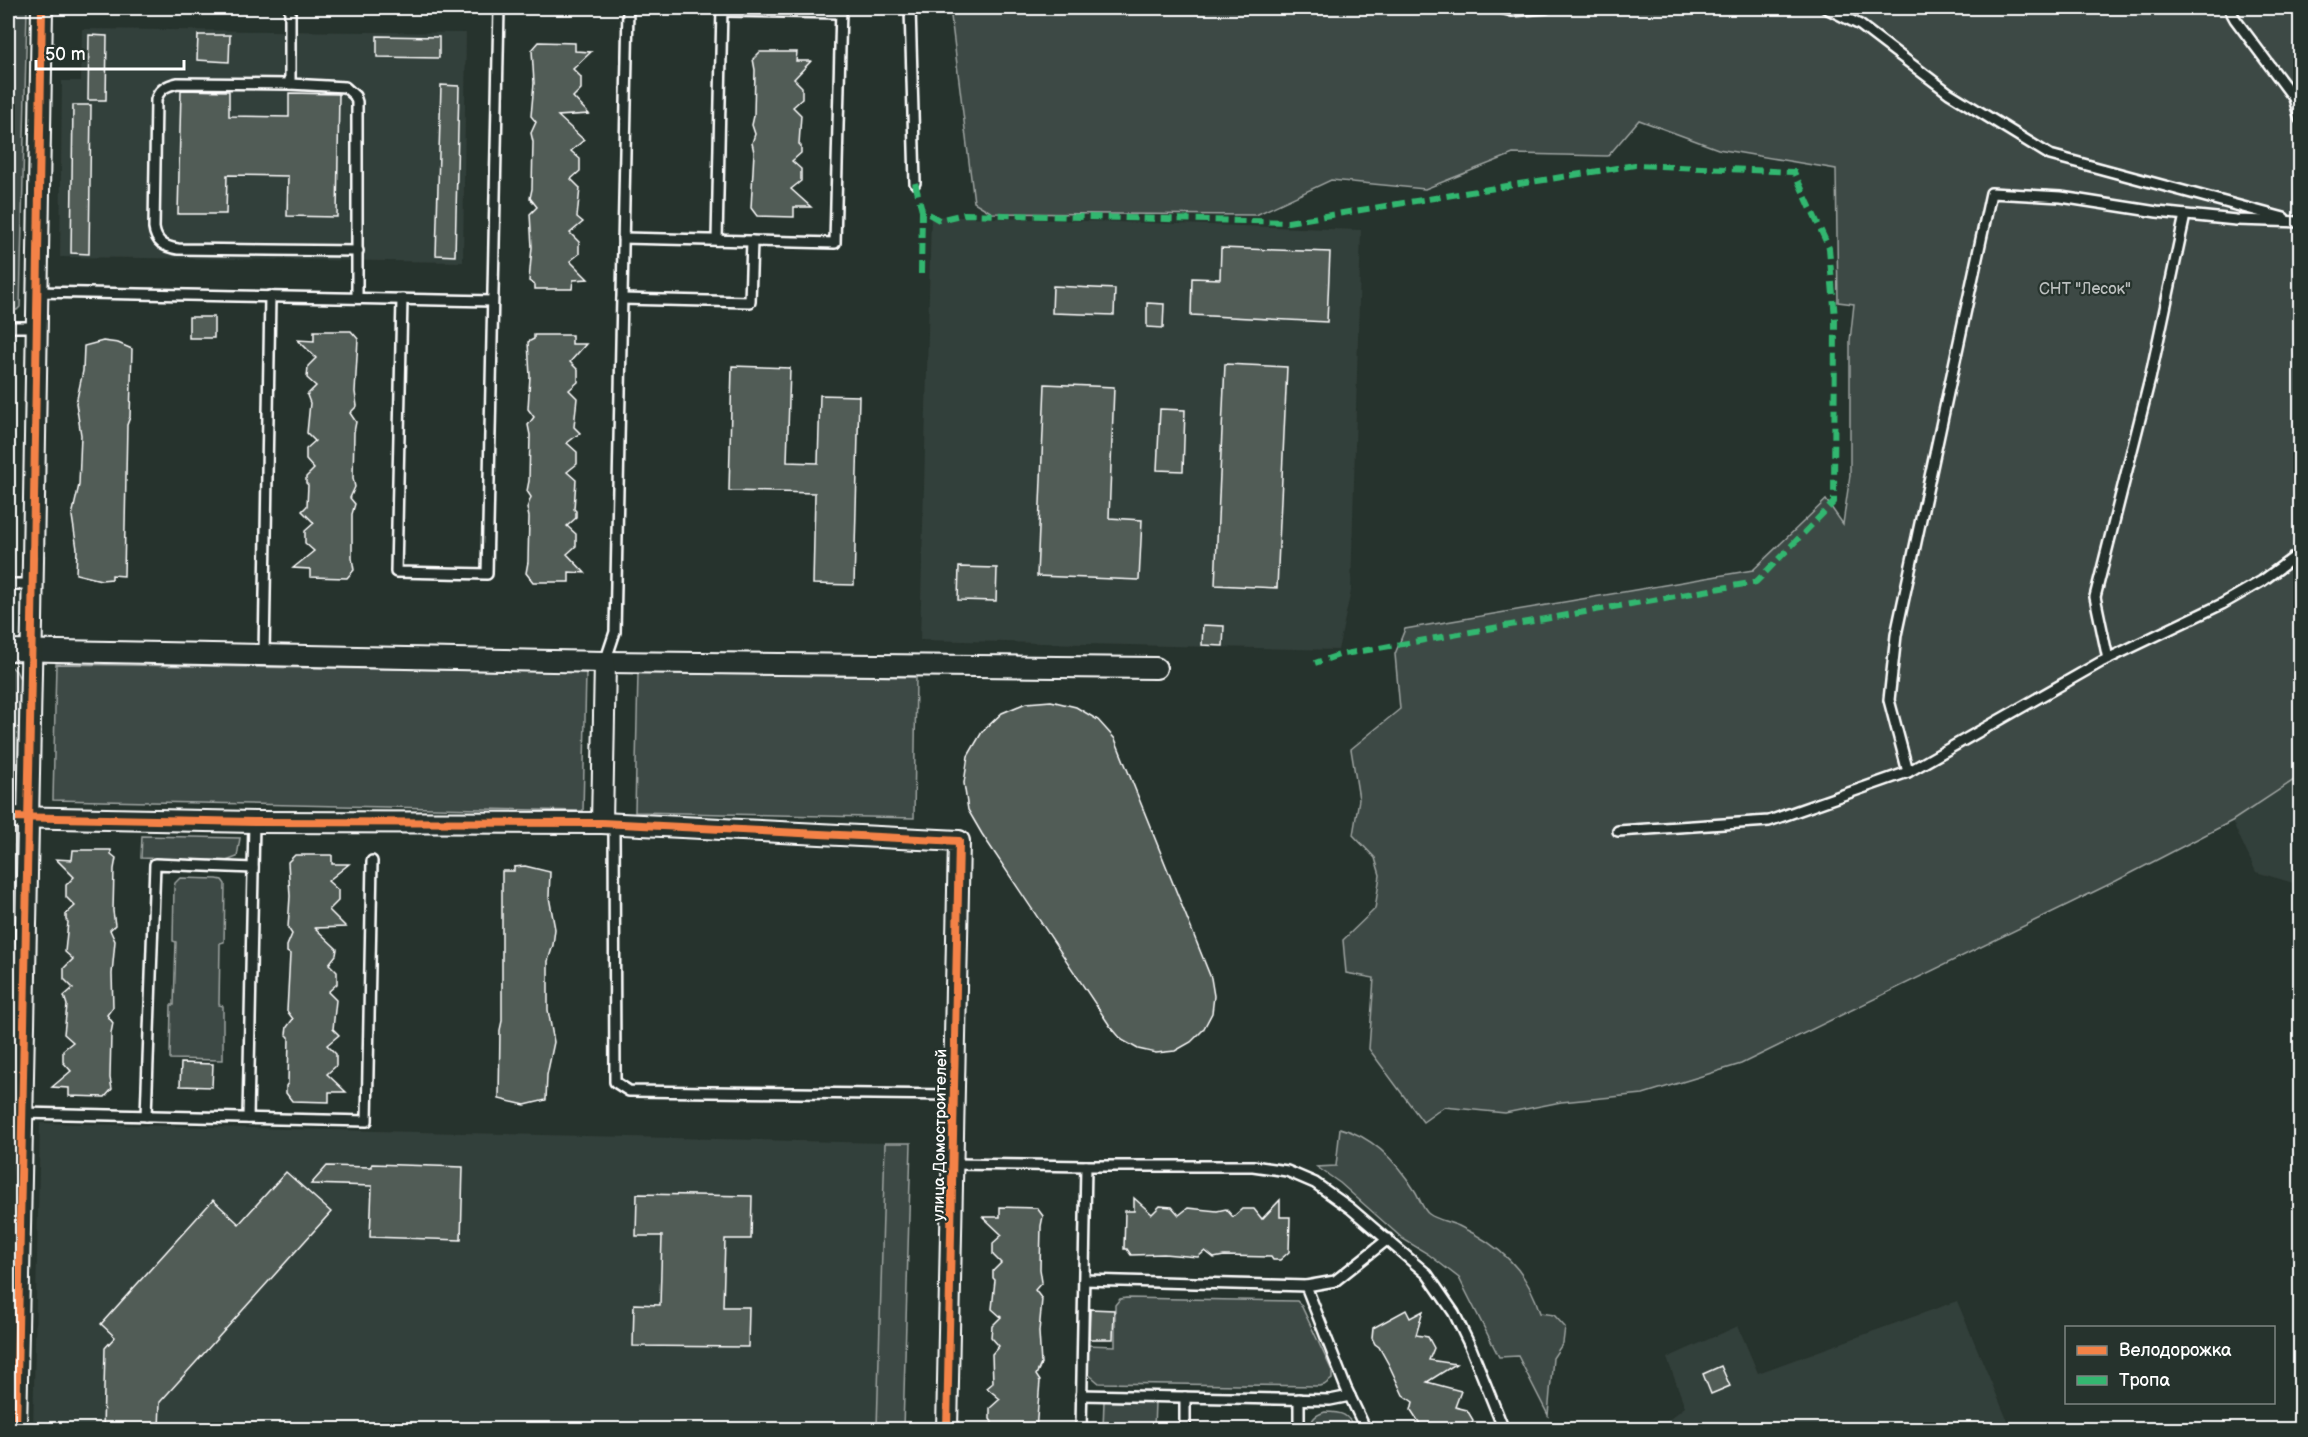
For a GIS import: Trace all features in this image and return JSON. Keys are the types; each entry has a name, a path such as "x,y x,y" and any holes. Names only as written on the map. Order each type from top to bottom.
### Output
{"street":[{"path":"16,1430 17,1125 32,650 42,8"},
{"path":"8,650 605,662 1156,668"},
{"path":"8,817 254,822 608,823 605,662"},
{"name":"улица Домостроителей","path":"608,823 959,841 947,1430"}],"lane":[{"path":"290,8 290,84"},
{"path":"402,299 396,572 487,574 498,8"},
{"path":"605,662 615,632 628,8"},
{"path":"910,8 915,183"},
{"path":"1501,8 1512,11 1546,8"},
{"path":"1826,8 1860,25 1949,93 2049,155 2301,222 2236,220 2185,215 2061,196 1991,193 1896,635 1889,699 1908,772"},
{"path":"2229,8 2235,20 2294,98 2301,119"},
{"path":"623,238 835,243 841,10 722,9 717,240"},
{"path":"357,298 358,251 357,102 355,96 345,87 290,84 178,83 164,87 160,91 156,100 154,228 157,238 165,246 178,249 358,251"},
{"path":"2108,658 2095,597 2150,379 2185,215"},
{"path":"622,299 750,302 752,241"},
{"path":"37,292 492,301"},
{"path":"264,654 270,296"},
{"path":"8,327 37,327"},
{"path":"1618,831 1769,821 1908,772 2108,658 2222,604 2262,581 2301,553"},
{"path":"8,584 33,584"},
{"path":"248,1118 254,822"},
{"path":"608,823 615,1082 621,1088 629,1091 953,1095"},
{"path":"17,1125 146,1116 367,1120 372,861"},
{"path":"146,1116 154,864 253,868"},
{"path":"952,1164 1086,1167 1248,1166 1287,1170 1315,1183 1350,1208 1427,1274 1454,1313 1472,1348 1504,1430"},
{"path":"1081,1430 1086,1167"},
{"path":"1084,1280 1306,1286 1335,1281 1388,1239"},
{"path":"1306,1286 1366,1430"},
{"path":"1081,1395 1299,1400 1330,1400 1350,1396"},
{"path":"1185,1397 1185,1430"},
{"path":"1299,1400 1299,1430"}],"shaded area":[{"path":"82,29 466,33 463,262 60,257 62,81 81,81"},
{"path":"931,216 1361,230 1351,591 1338,650 920,640"},
{"path":"2300,776 2300,885 2256,872 2232,821"},
{"path":"40,1123 885,1143 877,1429 33,1430"},
{"path":"1957,1301 2011,1429 1656,1430 1685,1407 1667,1358 1738,1326 1758,1373"}],"green space":[{"path":"8,8 27,8 20,307 17,310 8,310"},
{"name":"СНТ \"Лесок\"","path":"950,8 2300,8 2300,776 2232,821 2116,881 1741,1064 1643,1094 1561,1102 1505,1113 1444,1107 1423,1122 1369,1049 1374,978 1346,973 1343,940 1375,909 1380,875 1375,858 1353,835 1359,799 1351,749 1400,709 1395,654 1405,629 1753,570 1826,500 1843,524 1850,475 1850,341 1854,304 1838,302 1836,169 1718,149 1639,120 1608,156 1513,154 1425,189 1331,180 1256,215 992,213 974,202"},
{"path":"8,590 14,592 14,621 8,631"},
{"path":"8,664 16,671 20,679 17,787 14,795 8,801"},
{"path":"56,664 586,672 583,811 53,800"},
{"path":"638,673 916,677 914,818 635,812"},
{"path":"142,836 240,838 237,857 226,861 141,858"},
{"path":"8,845 12,845 8,1028"},
{"path":"180,878 217,879 222,880 225,884 224,942 220,943 219,1005 223,1006 223,1060 170,1059 176,942 173,941 174,888"},
{"path":"1340,1128 1364,1138 1384,1152 1408,1180 1429,1214 1473,1233 1499,1250 1519,1271 1540,1313 1554,1315 1565,1327 1563,1343 1553,1358 1548,1415 1518,1356 1499,1357 1459,1278 1428,1254 1403,1239 1340,1183 1317,1167 1336,1166"},
{"path":"885,1143 911,1143 903,1429 877,1429"},
{"path":"1120,1299 1297,1301 1332,1371 1332,1379 1319,1386 1099,1383 1087,1373 1086,1345 1115,1346 1115,1305"},
{"path":"1104,1401 1155,1402 1154,1429 1103,1429"},
{"path":"1325,1412 1344,1415 1355,1429 1310,1429 1314,1418"}],"building":[{"path":"89,35 107,36 106,100 88,100"},
{"path":"198,35 230,35 229,62 197,60"},
{"path":"377,36 439,37 439,58 377,57"},
{"path":"539,42 575,43 575,51 591,52 573,69 581,77 581,89 573,97 589,114 558,116 584,140 571,151 580,159 580,171 571,179 580,188 577,217 583,222 570,233 579,242 579,254 570,261 588,279 573,280 572,289 535,289 535,285 529,281 532,247 530,214 537,207 530,198 533,142 531,133 536,122 531,116 534,83 532,50"},
{"path":"760,52 797,52 796,61 811,61 794,79 802,87 802,99 793,107 801,115 799,144 801,153 792,161 801,169 801,181 791,189 811,207 794,207 794,217 757,216 751,208 754,152 752,143 755,134 752,125 755,70 753,59"},
{"path":"441,85 459,86 455,256 436,255"},
{"path":"181,90 229,91 229,116 289,117 289,93 339,94 337,217 287,216 288,176 227,175 226,214 178,214"},
{"path":"73,105 91,105 89,254 71,253"},
{"path":"1221,248 1330,252 1327,322 1191,315 1192,278 1220,279"},
{"path":"1053,286 1115,289 1114,315 1052,313"},
{"path":"1147,303 1164,304 1163,328 1147,327"},
{"path":"189,317 214,317 214,338 189,338"},
{"path":"314,331 351,331 358,339 355,392 357,406 350,413 356,422 353,478 355,487 350,498 355,504 352,514 354,570 347,578 310,577 310,569 293,568 314,551 305,543 305,531 314,523 302,511 307,506 306,477 314,469 306,460 306,449 315,441 307,433 310,403 307,395 316,386 307,378 308,366 316,358 298,340 314,341"},
{"path":"534,335 572,335 572,344 586,344 570,362 578,370 578,382 569,390 577,398 574,427 580,433 567,443 577,452 577,464 567,472 576,480 574,509 576,518 567,526 576,534 576,546 567,554 585,573 569,572 569,582 533,582 526,573 529,517 527,508 531,497 527,491 530,435 528,425 534,417 528,409 530,376 528,342 534,339"},
{"path":"103,341 118,343 132,349 130,417 127,425 124,576 112,575 112,579 101,580 76,574 77,549 72,516 79,485 81,435 76,403 83,371 84,346"},
{"path":"1225,364 1287,367 1277,588 1215,585"},
{"path":"732,366 790,368 787,462 818,463 820,395 859,396 854,585 813,584 815,493 729,491"},
{"path":"1045,384 1114,387 1109,518 1142,520 1139,580 1037,576"},
{"path":"1160,409 1185,410 1183,471 1157,470"},
{"path":"959,567 997,568 996,601 958,600"},
{"path":"1203,625 1224,626 1223,646 1202,645"},
{"path":"1051,701 1076,707 1098,720 1115,739 1211,978 1214,996 1212,1013 1203,1030 1191,1042 1175,1051 1156,1053 1138,1049 1122,1040 1110,1026 968,810 964,783 968,756 982,732 1002,713 1026,703"},
{"path":"73,850 111,850 111,854 116,858 113,911 115,925 110,930 115,941 112,974 113,1007 107,1015 113,1023 110,1078 112,1089 105,1097 69,1096 69,1088 52,1087 71,1071 63,1062 63,1050 73,1042 64,1034 67,1005 64,996 73,988 64,979 64,968 73,959 65,952 68,922 66,914 75,906 66,897 66,885 74,877 56,859 72,860"},
{"path":"295,855 332,855 332,864 349,864 328,881 338,890 338,901 329,910 346,927 315,928 337,949 336,955 329,964 337,972 337,984 328,992 336,1000 333,1029 339,1035 327,1045 336,1054 336,1066 327,1074 346,1092 329,1092 329,1102 292,1101 286,1093 289,1037 286,1034 287,1027 293,1019 287,1011 290,954 287,952 287,946 292,934 288,928 290,896 288,862"},
{"path":"525,866 550,872 549,897 555,929 548,961 548,1010 554,1042 547,1075 546,1100 525,1105 499,1099 502,1021 502,871 514,871 514,867"},
{"path":"181,1063 213,1064 212,1087 180,1086"},
{"path":"372,1164 463,1167 461,1240 370,1237 372,1186 311,1184 327,1166 372,1167"},
{"path":"286,1172 331,1212 160,1402 159,1430 103,1430 105,1348 115,1337 101,1324 213,1200 239,1224"},
{"path":"637,1194 752,1196 751,1239 725,1239 723,1307 749,1307 748,1347 633,1346 634,1304 660,1305 662,1236 636,1236"},
{"path":"1134,1198 1152,1214 1160,1206 1172,1207 1179,1215 1188,1208 1217,1211 1226,1209 1233,1217 1242,1209 1254,1209 1262,1219 1280,1200 1280,1217 1290,1217 1289,1252 1280,1260 1273,1260 1271,1257 1224,1256 1214,1258 1205,1251 1198,1257 1164,1254 1131,1255 1127,1249 1124,1249 1125,1211 1134,1211"},
{"path":"1000,1207 1037,1208 1043,1216 1040,1269 1042,1282 1035,1290 1042,1299 1039,1332 1041,1364 1036,1375 1040,1381 1036,1430 992,1430 990,1419 990,1408 1000,1399 987,1388 993,1383 992,1354 999,1346 991,1337 992,1326 1001,1317 992,1309 995,1280 993,1271 1001,1263 993,1255 993,1243 1002,1235 983,1217 1000,1217"},
{"path":"1090,1309 1114,1310 1113,1339 1089,1339"},
{"path":"1406,1310 1410,1318 1423,1311 1416,1335 1428,1337 1434,1348 1429,1360 1456,1364 1427,1382 1461,1391 1455,1407 1467,1410 1473,1420 1470,1430 1424,1430 1411,1410 1413,1402 1403,1395 1389,1365 1375,1344 1372,1338 1373,1328"},
{"path":"1721,1366 1730,1386 1711,1394 1703,1374"}],"marked path":[{"path":"915,183 922,210 939,220 964,214 1288,222 1635,165 1794,172 1829,248 1835,318 1834,502 1756,582 1339,655 1315,663"},
{"path":"921,274 922,210"}],"cycle path":[{"path":"16,1430 42,8"},
{"path":"8,817 254,822 602,823 959,841 947,1430"}]}
